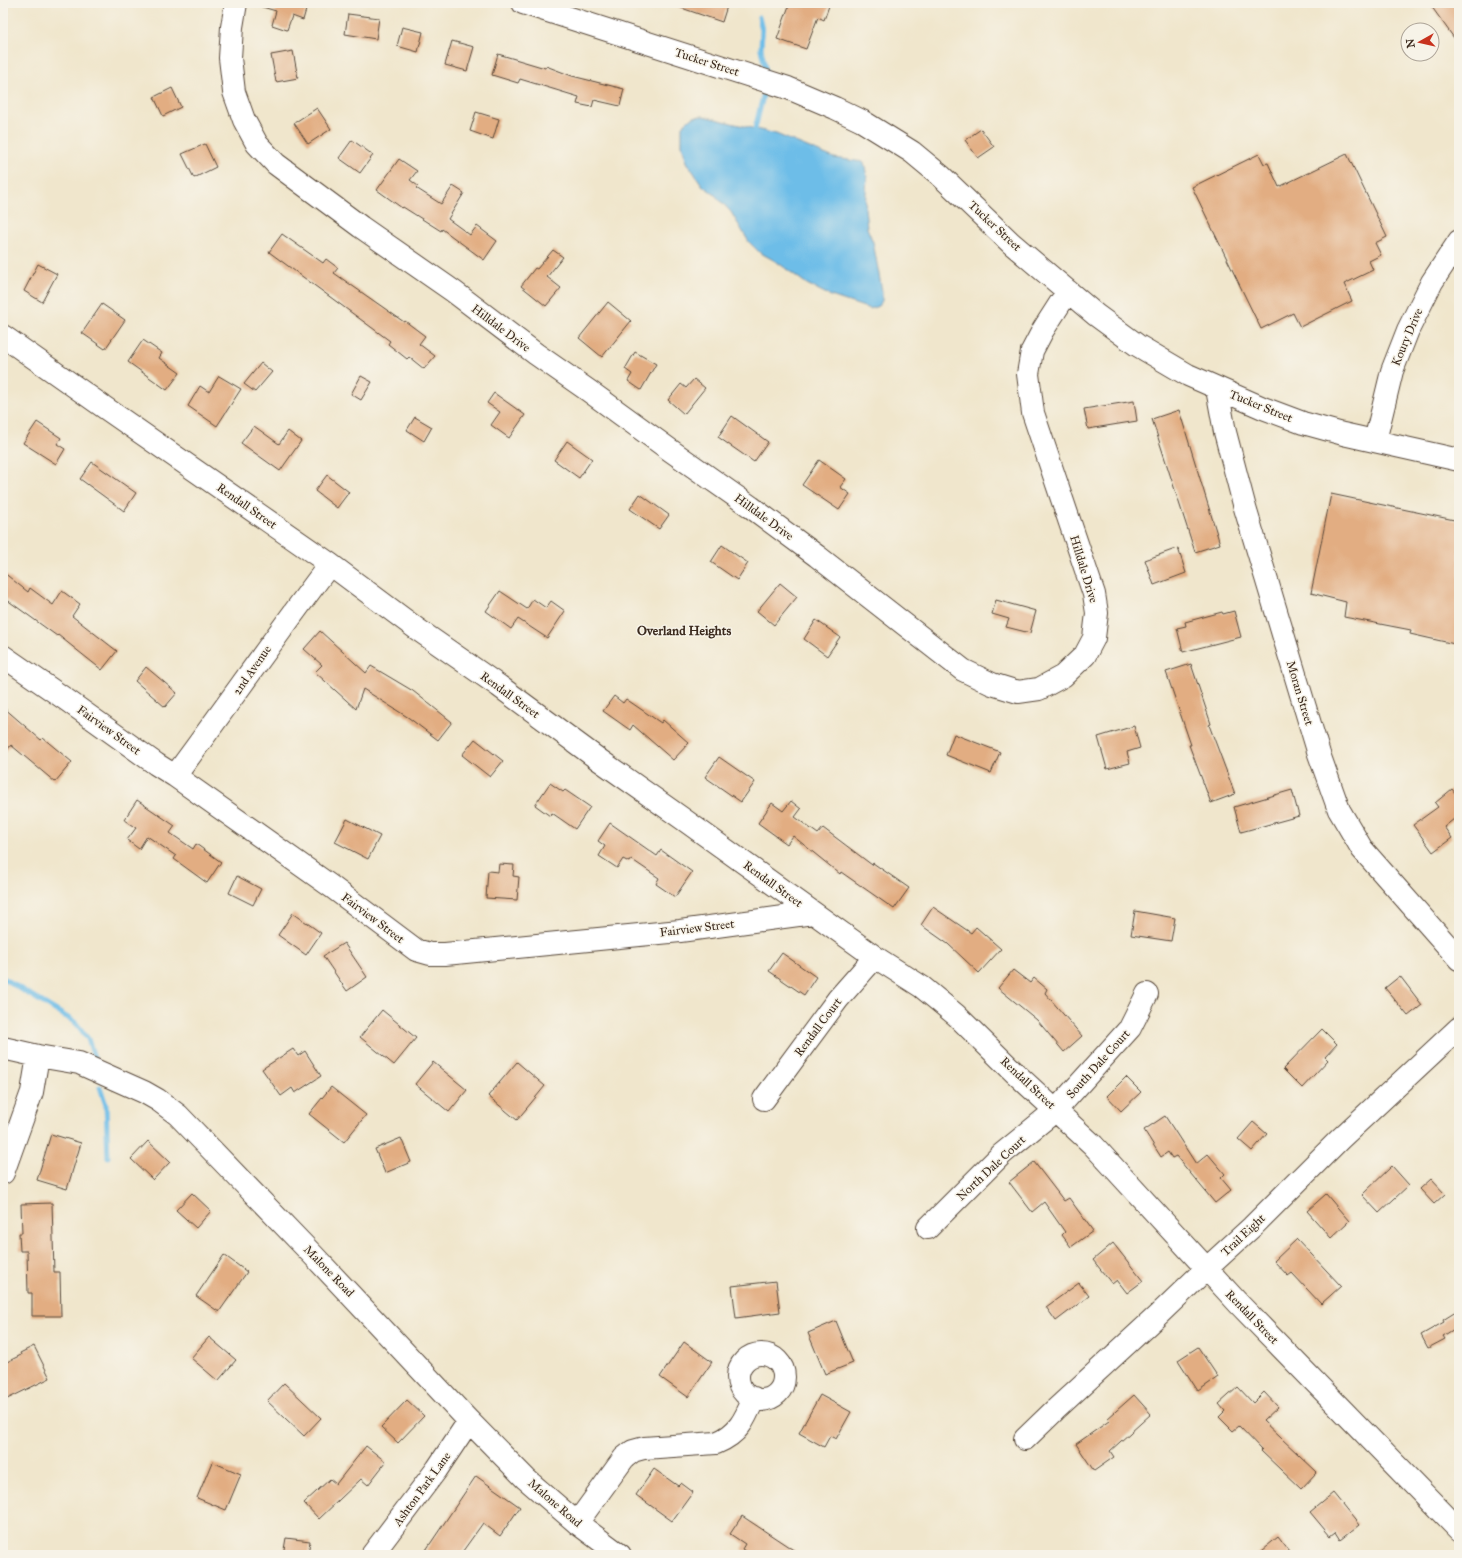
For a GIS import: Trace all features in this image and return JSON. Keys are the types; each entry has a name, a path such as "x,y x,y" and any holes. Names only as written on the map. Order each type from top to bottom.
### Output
{"street":[{"name":"Hilldale Drive","path":"236,3 232,27 230,58 234,92 244,120 257,144 276,164 361,227 453,291 536,354 757,511 963,670 992,684 1018,692 1039,689 1063,676 1085,655 1094,638 1097,613 1094,594 1033,413 1028,374 1032,351 1042,330 1068,291"},
{"name":"Tucker Street","path":"523,3 788,88 862,121 912,152 929,166 1011,242 1096,315 1138,345 1188,375 1218,389 1303,423 1343,434 1459,460"},
{"name":"Koury Drive","path":"1375,441 1392,371 1408,330 1432,282 1459,241"},
{"name":"Rendall Street","path":"3,336 100,406 330,564 417,629 499,686 874,957 922,987 956,1015 1015,1073 1093,1144 1206,1269 1459,1530"},
{"name":"Moran Street","path":"1218,389 1225,432 1245,508 1327,778 1339,810 1362,849 1459,959"},
{"name":"2nd Avenue","path":"175,776 215,723 277,634 330,564"},
{"name":"Fairview Street","path":"3,656 332,887 416,950 430,954 445,954 680,931 813,913"},
{"name":"Rendall Court","path":"764,1099 838,999 874,957"},
{"name":"South Dale Court","path":"1056,1110 1130,1028 1147,994"},
{"name":"Trail Eight","path":"1025,1439 1252,1227 1340,1140 1459,1028"},
{"name":"Malone Road","path":"3,1048 79,1063 144,1092 158,1100 178,1115 526,1479 577,1523 620,1555"},
{"path":"3,1173 32,1092 38,1056"},
{"name":"North Dale Court","path":"928,1228 1002,1154 1056,1110"},
{"path":"577,1523 624,1458 633,1451 644,1448 716,1443 726,1439 735,1432 745,1420 754,1398"},
{"name":"Ashton Park Lane","path":"372,1555 437,1469 470,1421"}],"water":[{"path":"703,116 776,134 834,158 864,162 867,177 865,209 867,228 873,242 882,291 882,301 878,306 870,309 831,296 807,284 777,262 759,252 749,242 731,212 714,194 702,185 687,162 682,145 682,126 693,117"}],"building":[{"path":"259,3 308,3 303,20 292,16 287,30 272,25 276,11 259,6"},
{"path":"673,3 728,3 722,22 673,5"},
{"path":"790,3 830,3 824,20 818,17 806,49 777,39"},
{"path":"1429,3 1459,3 1459,45"},
{"path":"348,14 379,18 376,39 345,34"},
{"path":"402,27 423,32 418,52 397,46"},
{"path":"452,41 474,47 467,71 445,65"},
{"path":"293,51 298,78 276,82 271,55"},
{"path":"498,54 545,68 546,66 572,76 624,89 620,106 594,100 592,107 577,104 579,97 520,79 518,83 492,75"},
{"path":"172,88 181,107 163,116 154,97"},
{"path":"317,108 331,129 308,144 294,123"},
{"path":"476,112 499,119 493,139 470,131"},
{"path":"981,129 994,147 978,158 965,140"},
{"path":"352,140 373,155 360,173 339,158"},
{"path":"205,144 216,167 194,178 182,154"},
{"path":"1259,154 1264,164 1268,163 1279,187 1347,154 1387,237 1375,243 1381,255 1369,261 1373,270 1344,284 1352,301 1300,327 1293,313 1261,329 1192,187"},
{"path":"399,159 417,171 410,180 418,186 416,188 441,204 453,186 464,193 448,219 470,235 477,226 497,241 484,260 442,229 441,231 403,207 402,208 377,190"},
{"path":"282,234 323,263 326,259 338,268 334,273 425,336 419,344 435,356 424,369 409,357 407,359 388,344 390,341 269,252"},
{"path":"553,250 563,257 547,277 561,288 546,306 521,286 535,268 537,269"},
{"path":"38,264 57,274 42,302 24,291"},
{"path":"608,302 631,321 602,357 579,338"},
{"path":"102,304 125,320 105,349 82,333"},
{"path":"143,340 162,353 159,358 180,373 167,390 128,362"},
{"path":"635,352 656,364 641,390 628,381 632,374 625,369"},
{"path":"261,363 272,372 255,392 244,384"},
{"path":"219,376 241,389 217,426 188,406 200,386 209,392"},
{"path":"361,376 372,382 361,400 351,394"},
{"path":"694,379 705,388 684,414 668,400 681,384 686,388"},
{"path":"494,393 525,415 509,438 491,425 500,412 487,403"},
{"path":"1134,401 1137,421 1088,429 1084,409"},
{"path":"1179,410 1220,544 1195,552 1152,419"},
{"path":"732,416 768,442 754,462 718,437"},
{"path":"415,417 432,427 424,441 407,430"},
{"path":"37,422 61,438 57,444 65,449 56,464 23,443"},
{"path":"254,426 279,444 288,431 301,441 280,471 241,443"},
{"path":"567,441 592,459 579,478 554,460"},
{"path":"819,460 846,479 840,487 850,494 839,510 802,485"},
{"path":"92,462 136,493 124,511 80,479"},
{"path":"327,475 349,492 337,508 315,491"},
{"path":"640,494 669,515 659,529 630,509"},
{"path":"1331,494 1459,521 1459,645 1410,634 1411,630 1344,617 1346,602 1311,593"},
{"path":"722,545 748,563 737,580 711,562"},
{"path":"1178,548 1186,573 1154,585 1145,560"},
{"path":"3,572 28,592 30,588 53,605 62,591 80,604 72,616 117,651 102,670 58,635 57,636 3,597"},
{"path":"780,583 797,597 774,625 757,611"},
{"path":"500,591 527,609 533,599 546,608 551,601 565,611 547,638 518,619 511,629 486,611"},
{"path":"996,600 1036,611 1030,633 1006,627 1009,619 992,614"},
{"path":"1234,611 1241,637 1183,652 1177,628 1186,626 1185,622 1222,612 1223,614"},
{"path":"816,620 840,637 827,656 804,639"},
{"path":"320,631 366,673 371,666 413,691 452,722 438,740 409,718 363,689 356,709 315,672 322,665 304,649"},
{"path":"1191,664 1211,724 1209,725 1235,794 1211,803 1189,745 1191,745 1166,672"},
{"path":"146,667 177,693 165,707 135,681"},
{"path":"614,696 623,703 626,699 661,723 663,720 689,743 673,760 633,725 630,730 603,711"},
{"path":"3,707 41,740 43,738 72,762 55,782 11,745 3,755"},
{"path":"1134,726 1140,748 1127,752 1130,763 1107,769 1098,737"},
{"path":"954,734 1000,752 991,773 946,755"},
{"path":"475,739 503,761 490,777 462,755"},
{"path":"719,757 755,782 741,802 705,777"},
{"path":"550,783 563,792 565,790 590,807 575,829 552,813 550,816 535,805"},
{"path":"1452,789 1459,798 1459,815 1444,827 1452,838 1433,852 1413,825 1438,807 1435,803"},
{"path":"1292,790 1299,816 1241,832 1234,807"},
{"path":"137,800 175,826 170,833 193,849 196,844 221,862 207,883 174,859 176,856 147,836 139,849 127,840 136,828 124,820"},
{"path":"791,801 801,809 795,817 818,834 823,828 872,865 873,863 909,888 894,909 841,872 840,874 793,836 787,844 758,823 772,803 783,811"},
{"path":"347,819 380,836 368,859 335,842"},
{"path":"610,823 657,856 661,850 692,872 675,897 656,884 659,878 631,859 629,862 623,859 617,868 599,856 605,846 598,841"},
{"path":"499,864 514,865 513,876 519,877 517,900 486,898 488,871 498,872"},
{"path":"237,876 261,889 253,905 229,893"},
{"path":"933,907 971,933 976,927 1001,949 979,973 948,944 921,925"},
{"path":"1135,911 1175,918 1171,941 1131,935"},
{"path":"293,913 321,933 306,955 278,935"},
{"path":"344,943 367,977 347,991 323,956"},
{"path":"782,953 816,977 804,995 769,971"},
{"path":"1013,970 1030,983 1034,978 1047,989 1045,993 1082,1036 1064,1052 1037,1020 998,988"},
{"path":"1400,976 1422,1005 1408,1016 1385,988"},
{"path":"382,1010 416,1038 394,1065 360,1037"},
{"path":"1322,1029 1337,1044 1325,1057 1328,1060 1302,1088 1283,1069"},
{"path":"293,1049 298,1056 305,1051 321,1076 295,1093 292,1088 281,1096 262,1069"},
{"path":"433,1062 467,1090 449,1112 415,1084"},
{"path":"517,1062 545,1086 517,1120 488,1096"},
{"path":"1126,1077 1141,1092 1121,1111 1107,1096"},
{"path":"331,1087 366,1115 344,1142 309,1114"},
{"path":"1165,1116 1196,1164 1208,1154 1225,1174 1221,1178 1231,1190 1215,1203 1176,1156 1172,1158 1168,1152 1161,1157 1144,1130"},
{"path":"1253,1122 1267,1134 1252,1151 1238,1139"},
{"path":"51,1134 81,1143 67,1189 37,1180"},
{"path":"401,1138 411,1162 385,1173 375,1149"},
{"path":"148,1141 170,1162 153,1180 131,1159"},
{"path":"1034,1162 1064,1201 1069,1198 1093,1231 1071,1247 1062,1235 1065,1232 1044,1202 1032,1212 1009,1182"},
{"path":"1392,1166 1409,1185 1379,1213 1362,1195"},
{"path":"1431,1179 1445,1194 1434,1204 1420,1189"},
{"path":"192,1193 211,1211 196,1228 176,1210"},
{"path":"1326,1194 1349,1221 1331,1238 1307,1211"},
{"path":"52,1203 54,1272 60,1272 61,1316 32,1316 32,1293 28,1293 27,1251 20,1251 19,1233 22,1233 21,1204"},
{"path":"1297,1239 1341,1286 1321,1304 1292,1273 1288,1276 1274,1261"},
{"path":"1113,1243 1143,1281 1127,1293 1117,1280 1112,1284 1093,1260"},
{"path":"224,1255 247,1272 219,1312 196,1296"},
{"path":"776,1281 780,1312 736,1318 732,1286"},
{"path":"1079,1283 1089,1296 1056,1321 1046,1307"},
{"path":"1459,1310 1459,1326 1443,1336 1445,1339 1428,1348 1421,1335 1444,1322 1443,1320"},
{"path":"836,1321 853,1363 825,1374 808,1333"},
{"path":"209,1337 236,1360 218,1381 191,1358"},
{"path":"684,1342 712,1362 688,1397 660,1377"},
{"path":"34,1346 50,1378 3,1401 3,1364 21,1355 20,1353"},
{"path":"1198,1347 1218,1377 1198,1391 1178,1360"},
{"path":"284,1383 321,1418 304,1436 267,1401"},
{"path":"1238,1387 1253,1403 1264,1392 1278,1407 1263,1421 1317,1472 1301,1489 1261,1451 1262,1450 1239,1426 1233,1431 1219,1417 1225,1411 1219,1404"},
{"path":"820,1395 851,1412 836,1439 830,1436 824,1447 799,1433"},
{"path":"1134,1395 1151,1414 1110,1451 1114,1457 1094,1471 1076,1444 1109,1421 1107,1419"},
{"path":"407,1400 424,1416 398,1443 381,1427"},
{"path":"366,1446 386,1462 368,1485 361,1479 319,1519 304,1503 330,1479 336,1484"},
{"path":"212,1462 241,1474 226,1510 197,1498"},
{"path":"654,1469 678,1486 681,1483 693,1492 672,1521 636,1495"},
{"path":"476,1476 520,1507 500,1536 483,1523 460,1555 433,1555 426,1550"},
{"path":"1333,1493 1359,1525 1340,1540 1335,1532 1330,1536 1310,1512"},
{"path":"742,1516 801,1555 751,1555 742,1549 745,1544 730,1534"},
{"path":"1278,1537 1292,1555 1256,1555"},
{"path":"286,1538 310,1541 308,1555 283,1555"}],"waterway":[{"path":"759,17 762,30 761,49 766,72"},
{"path":"756,135 755,129 764,92"},
{"path":"3,978 76,1023 88,1039 94,1057"},
{"path":"100,1087 106,1105 108,1157"}],"district":[{"name":"Overland Heights","path":"684,630"}]}
